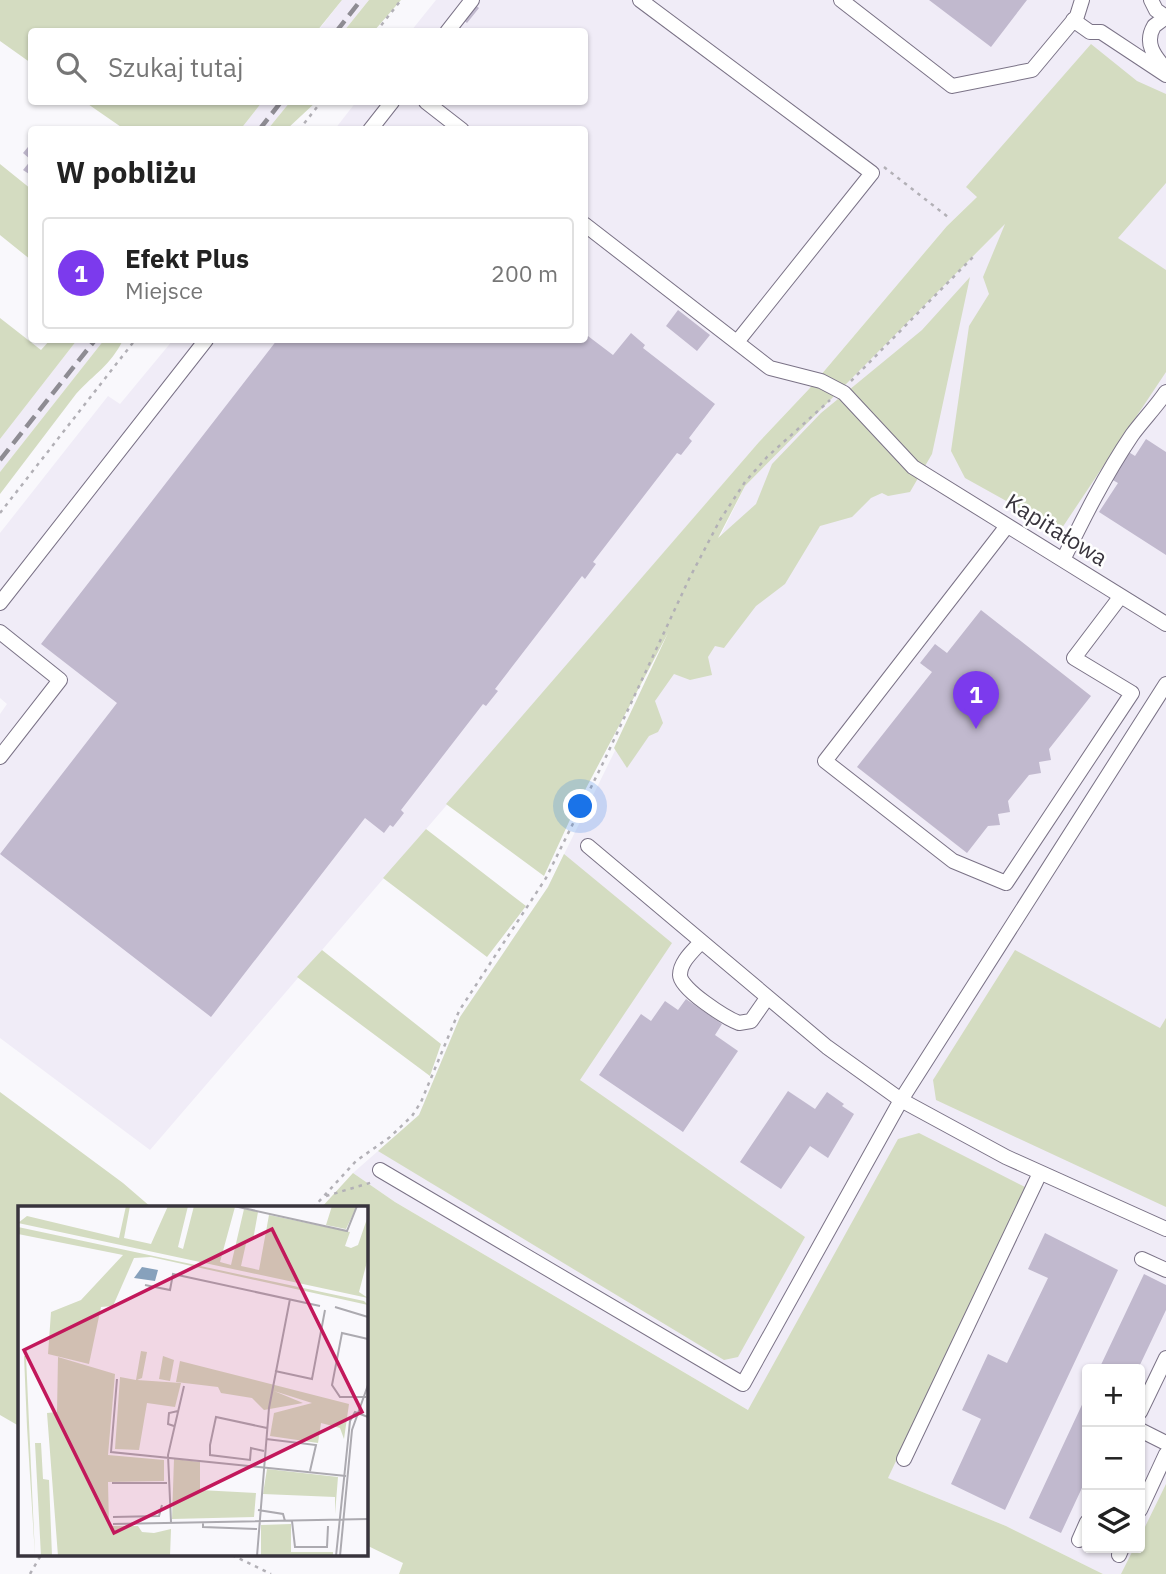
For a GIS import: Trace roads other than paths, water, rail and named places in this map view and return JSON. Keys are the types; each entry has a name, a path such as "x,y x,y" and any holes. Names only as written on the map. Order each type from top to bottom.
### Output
{"street":[{"path":"450,28 472,0"},
{"path":"588,227 737,342 872,173 640,0"},
{"path":"841,0 951,86 1032,69 1073,20 1082,0"},
{"path":"1151,0 1156,10 1166,17 1157,22 1149,36 1153,54 1166,69"},
{"path":"1073,20 1090,32 1101,32 1166,75"},
{"path":"373,126 390,105"},
{"path":"430,105 457,126"},
{"name":"Kapitałowa","path":"737,342 770,368 821,381 842,392 903,458 923,473 1166,624"},
{"path":"0,603 204,343"},
{"path":"1063,560 1100,486 1134,433 1166,392"},
{"path":"1007,526 825,761 953,861 1006,883 1132,693 1074,658 1121,596"},
{"path":"0,632 60,680 0,757"},
{"path":"384,1172 743,1384 901,1100 1166,684"},
{"path":"588,846 827,1047 901,1100 974,1142 1166,1229"},
{"path":"701,942 681,971 680,977 685,988 740,1023 751,1021 768,998"},
{"path":"904,1459 1040,1173"},
{"path":"1142,1259 1166,1270"},
{"path":"1145,1402 1166,1358"},
{"path":"1145,1432 1166,1443"},
{"path":"1145,1499 1166,1454"},
{"path":"1079,1540 1082,1533"}],"railway":[{"path":"339,28 361,0"},
{"path":"262,126 279,105"},
{"path":"0,460 93,343"}],"place":[{"name":"Efekt Plus","path":"976,729"}]}
